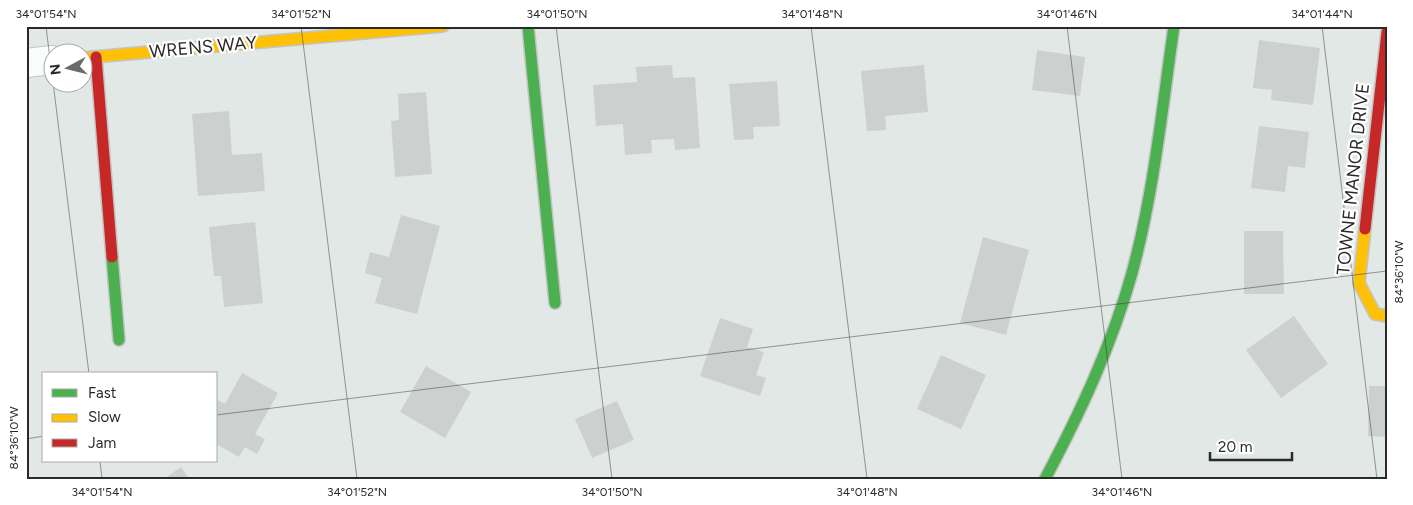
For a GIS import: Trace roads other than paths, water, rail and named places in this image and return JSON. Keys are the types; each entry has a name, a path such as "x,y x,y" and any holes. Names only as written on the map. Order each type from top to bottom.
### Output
{"street":[{"name":"WRENS WAY","path":"92,57 443,26"},
{"path":"528,26 555,303"},
{"path":"1044,479 1069,435 1100,368 1132,272 1146,207 1174,26"},
{"name":"TOWNE MANOR DRIVE","path":"1387,32 1359,283 1375,314 1387,316"},
{"path":"96,57 119,340"},
{"path":"26,63 42,61"}]}
